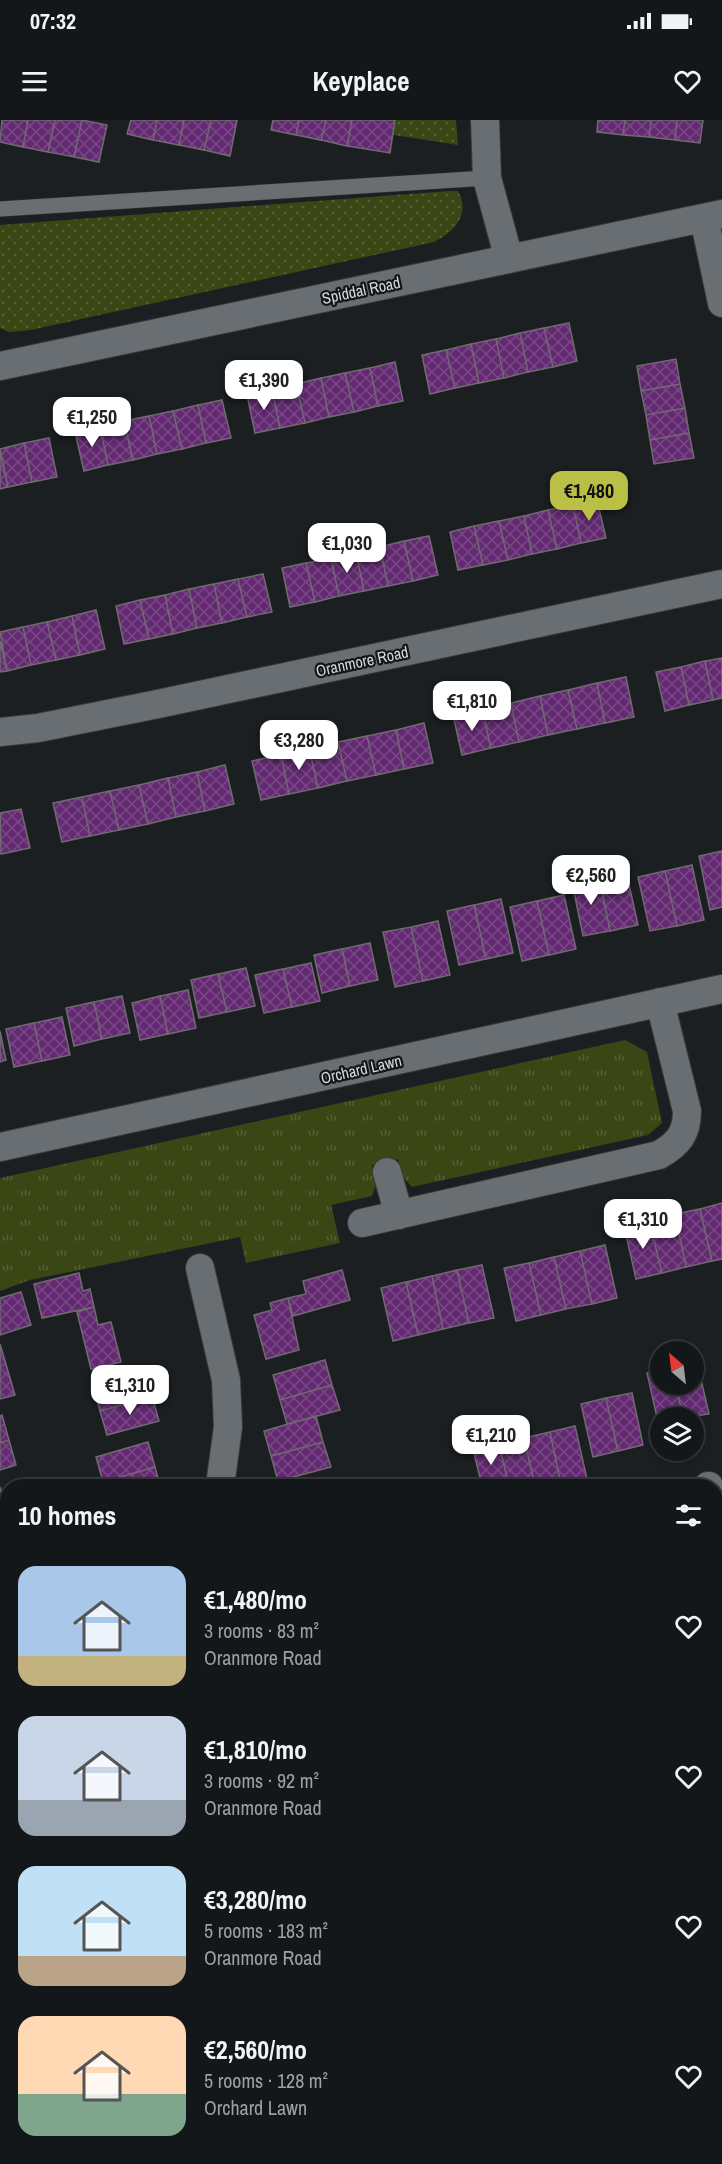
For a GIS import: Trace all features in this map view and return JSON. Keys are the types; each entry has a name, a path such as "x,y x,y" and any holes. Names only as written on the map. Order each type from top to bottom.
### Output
{"street":[{"path":"485,120 487,178 509,259"},
{"path":"713,216 722,303"},
{"name":"Spiddal Road","path":"0,366 713,216"},
{"name":"Oranmore Road","path":"0,732 38,728 158,704 722,584"},
{"name":"Orchard Lawn","path":"0,1147 722,989"},
{"path":"362,1223 659,1155 676,1145 687,1126 687,1111 660,1002"},
{"path":"387,1172 399,1215"},
{"path":"200,1268 226,1380 228,1427 221,1479"}],"lane":[{"path":"0,209 487,178"}],"green space":[{"path":"390,120 456,120 458,145 388,134"},
{"path":"458,191 463,208 461,215 454,228 434,242 31,330 9,332 0,328 0,225"},
{"path":"625,1040 647,1052 662,1123 648,1135 412,1187 403,1177 398,1159 372,1165 376,1184 372,1196 331,1205 340,1243 246,1263 240,1237 30,1280 0,1291 0,1178"}],"building":[{"path":"2,120 28,120 23,147 0,142"},
{"path":"28,120 55,120 48,152 23,147"},
{"path":"55,120 82,120 74,157 48,152"},
{"path":"82,120 107,125 99,162 74,157"},
{"path":"131,120 157,120 153,140 127,134"},
{"path":"157,120 184,120 179,145 153,140"},
{"path":"184,120 211,120 204,150 179,145"},
{"path":"211,120 237,120 230,156 204,150"},
{"path":"273,120 299,120 296,135 271,130"},
{"path":"299,120 326,120 321,140 296,135"},
{"path":"326,120 352,120 347,146 321,140"},
{"path":"352,120 395,120 390,153 347,146"},
{"path":"598,120 625,120 623,135 597,132"},
{"path":"625,120 651,120 649,137 623,135"},
{"path":"651,120 677,120 675,140 649,137"},
{"path":"677,120 703,120 700,143 675,140"},
{"path":"569,323 577,361 553,367 544,328"},
{"path":"544,328 553,367 528,372 520,333"},
{"path":"520,333 528,372 504,378 496,339"},
{"path":"496,339 504,378 479,383 471,344"},
{"path":"471,344 479,383 455,388 446,350"},
{"path":"446,350 455,388 430,394 422,355"},
{"path":"676,359 680,384 641,391 637,366"},
{"path":"395,362 403,401 378,406 370,368"},
{"path":"370,368 378,406 354,412 345,373"},
{"path":"345,373 354,412 329,417 321,378"},
{"path":"321,378 329,417 305,423 296,384"},
{"path":"296,384 305,423 280,428 272,389"},
{"path":"680,384 685,408 646,415 641,391"},
{"path":"272,389 280,428 255,433 247,395"},
{"path":"222,400 231,438 206,443 198,405"},
{"path":"198,405 206,443 182,449 173,411"},
{"path":"685,408 689,433 650,440 646,415"},
{"path":"173,411 182,449 157,454 149,416"},
{"path":"149,416 157,454 133,460 124,421"},
{"path":"124,421 133,460 108,465 100,426"},
{"path":"100,426 108,465 84,471 75,432"},
{"path":"689,433 694,458 654,464 650,440"},
{"path":"49,438 57,477 32,482 24,443"},
{"path":"24,443 32,482 8,487 0,449"},
{"path":"0,452 8,487 0,489"},
{"path":"597,500 606,538 581,543 573,505"},
{"path":"573,505 581,543 557,549 548,510"},
{"path":"548,510 557,549 532,554 524,516"},
{"path":"524,516 532,554 508,560 499,521"},
{"path":"499,521 508,560 483,565 474,526"},
{"path":"474,526 483,565 458,570 450,532"},
{"path":"429,536 438,575 413,581 404,541"},
{"path":"404,541 413,581 388,586 380,547"},
{"path":"380,547 388,586 364,591 356,553"},
{"path":"356,553 364,591 339,596 331,558"},
{"path":"331,558 339,596 315,602 306,563"},
{"path":"306,563 315,602 290,607 282,568"},
{"path":"263,574 272,612 247,617 238,579"},
{"path":"238,579 247,617 222,623 214,584"},
{"path":"214,584 222,623 197,628 189,589"},
{"path":"189,589 197,628 173,634 165,595"},
{"path":"165,595 173,634 149,639 140,600"},
{"path":"140,600 149,639 124,644 116,606"},
{"path":"96,610 105,649 80,655 72,616"},
{"path":"72,616 80,655 56,660 47,622"},
{"path":"47,622 56,660 31,665 23,627"},
{"path":"23,627 31,665 7,671 0,632"},
{"path":"0,641 7,671 0,672"},
{"path":"722,658 722,698 713,700 705,661"},
{"path":"705,661 713,700 689,705 681,667"},
{"path":"681,667 689,705 665,711 656,672"},
{"path":"626,677 634,717 605,723 597,683"},
{"path":"597,683 605,723 577,729 568,690"},
{"path":"568,690 577,729 548,735 540,696"},
{"path":"540,696 548,735 519,742 511,703"},
{"path":"511,703 519,742 491,748 482,709"},
{"path":"482,709 491,748 462,755 453,715"},
{"path":"424,723 433,763 404,769 396,730"},
{"path":"396,730 404,769 376,775 367,736"},
{"path":"367,736 376,775 347,781 338,742"},
{"path":"338,742 347,781 318,788 309,748"},
{"path":"309,748 318,788 289,794 281,755"},
{"path":"281,755 289,794 261,800 252,761"},
{"path":"225,765 234,804 205,811 197,772"},
{"path":"197,772 205,811 176,817 168,778"},
{"path":"168,778 176,817 148,824 139,785"},
{"path":"139,785 148,824 119,830 110,791"},
{"path":"110,791 119,830 90,836 82,797"},
{"path":"82,797 90,836 62,842 53,803"},
{"path":"21,809 30,848 1,854 0,813"},
{"path":"722,851 722,907 710,910 699,856"},
{"path":"692,865 704,920 677,926 665,871"},
{"path":"626,871 638,925 610,931 599,876"},
{"path":"665,871 677,926 650,931 638,877"},
{"path":"599,876 610,931 583,936 572,882"},
{"path":"564,895 576,949 549,955 537,901"},
{"path":"501,899 513,953 486,959 474,905"},
{"path":"537,901 549,955 522,961 510,907"},
{"path":"474,905 486,959 459,965 447,911"},
{"path":"438,921 450,975 423,981 411,927"},
{"path":"411,927 423,981 395,987 383,932"},
{"path":"370,943 378,980 350,986 342,949"},
{"path":"342,949 350,986 322,993 314,955"},
{"path":"311,963 320,1001 292,1007 283,969"},
{"path":"246,968 255,1006 227,1012 218,974"},
{"path":"283,969 292,1007 264,1013 255,975"},
{"path":"218,974 227,1012 199,1018 191,980"},
{"path":"188,990 196,1028 168,1034 160,996"},
{"path":"122,996 130,1033 102,1039 94,1002"},
{"path":"160,996 168,1034 140,1040 132,1003"},
{"path":"94,1002 102,1039 74,1046 66,1008"},
{"path":"62,1017 70,1055 42,1061 34,1023"},
{"path":"34,1023 42,1061 14,1067 6,1029"},
{"path":"0,1031 6,1060 0,1062"},
{"path":"722,1203 722,1259 712,1261 700,1209"},
{"path":"700,1209 712,1261 686,1267 675,1214"},
{"path":"675,1214 686,1267 662,1273 649,1220"},
{"path":"649,1220 662,1273 636,1279 624,1226"},
{"path":"605,1245 617,1298 592,1304 580,1251"},
{"path":"580,1251 592,1304 566,1309 554,1257"},
{"path":"554,1257 566,1309 541,1315 529,1263"},
{"path":"529,1263 541,1315 516,1321 504,1268"},
{"path":"482,1265 494,1318 469,1323 457,1270"},
{"path":"342,1270 350,1300 293,1316 288,1298 306,1294 303,1281"},
{"path":"457,1270 469,1323 443,1329 432,1276"},
{"path":"79,1273 83,1291 90,1289 94,1307 42,1318 34,1284"},
{"path":"432,1276 443,1329 418,1335 406,1282"},
{"path":"406,1282 418,1335 393,1341 381,1288"},
{"path":"21,1292 31,1325 0,1335 0,1298"},
{"path":"288,1298 299,1350 266,1359 254,1315 272,1310 270,1303"},
{"path":"94,1307 98,1325 111,1322 121,1362 91,1369 77,1312"},
{"path":"0,1344 15,1395 0,1399"},
{"path":"325,1360 332,1385 280,1400 273,1375"},
{"path":"145,1371 152,1396 100,1411 93,1386"},
{"path":"332,1385 340,1410 287,1424 280,1400"},
{"path":"704,1392 709,1414 704,1415 704,1407 681,1407 678,1395 704,1395"},
{"path":"632,1393 643,1445 618,1451 606,1398"},
{"path":"652,1395 678,1395 681,1407 655,1407"},
{"path":"152,1396 159,1421 107,1435 100,1411"},
{"path":"606,1398 618,1451 593,1457 581,1404"},
{"path":"2,1415 9,1440 0,1443 0,1416"},
{"path":"316,1416 323,1442 271,1456 264,1431"},
{"path":"575,1426 587,1479 560,1479 550,1432"},
{"path":"550,1432 560,1479 533,1479 524,1438"},
{"path":"524,1438 533,1479 507,1479 499,1444"},
{"path":"9,1440 16,1465 0,1470 0,1443"},
{"path":"148,1442 155,1467 113,1479 102,1479 96,1457"},
{"path":"323,1442 331,1467 277,1479 271,1456"},
{"path":"499,1444 507,1479 480,1479 473,1449"},
{"path":"155,1467 158,1479 113,1479"}]}
